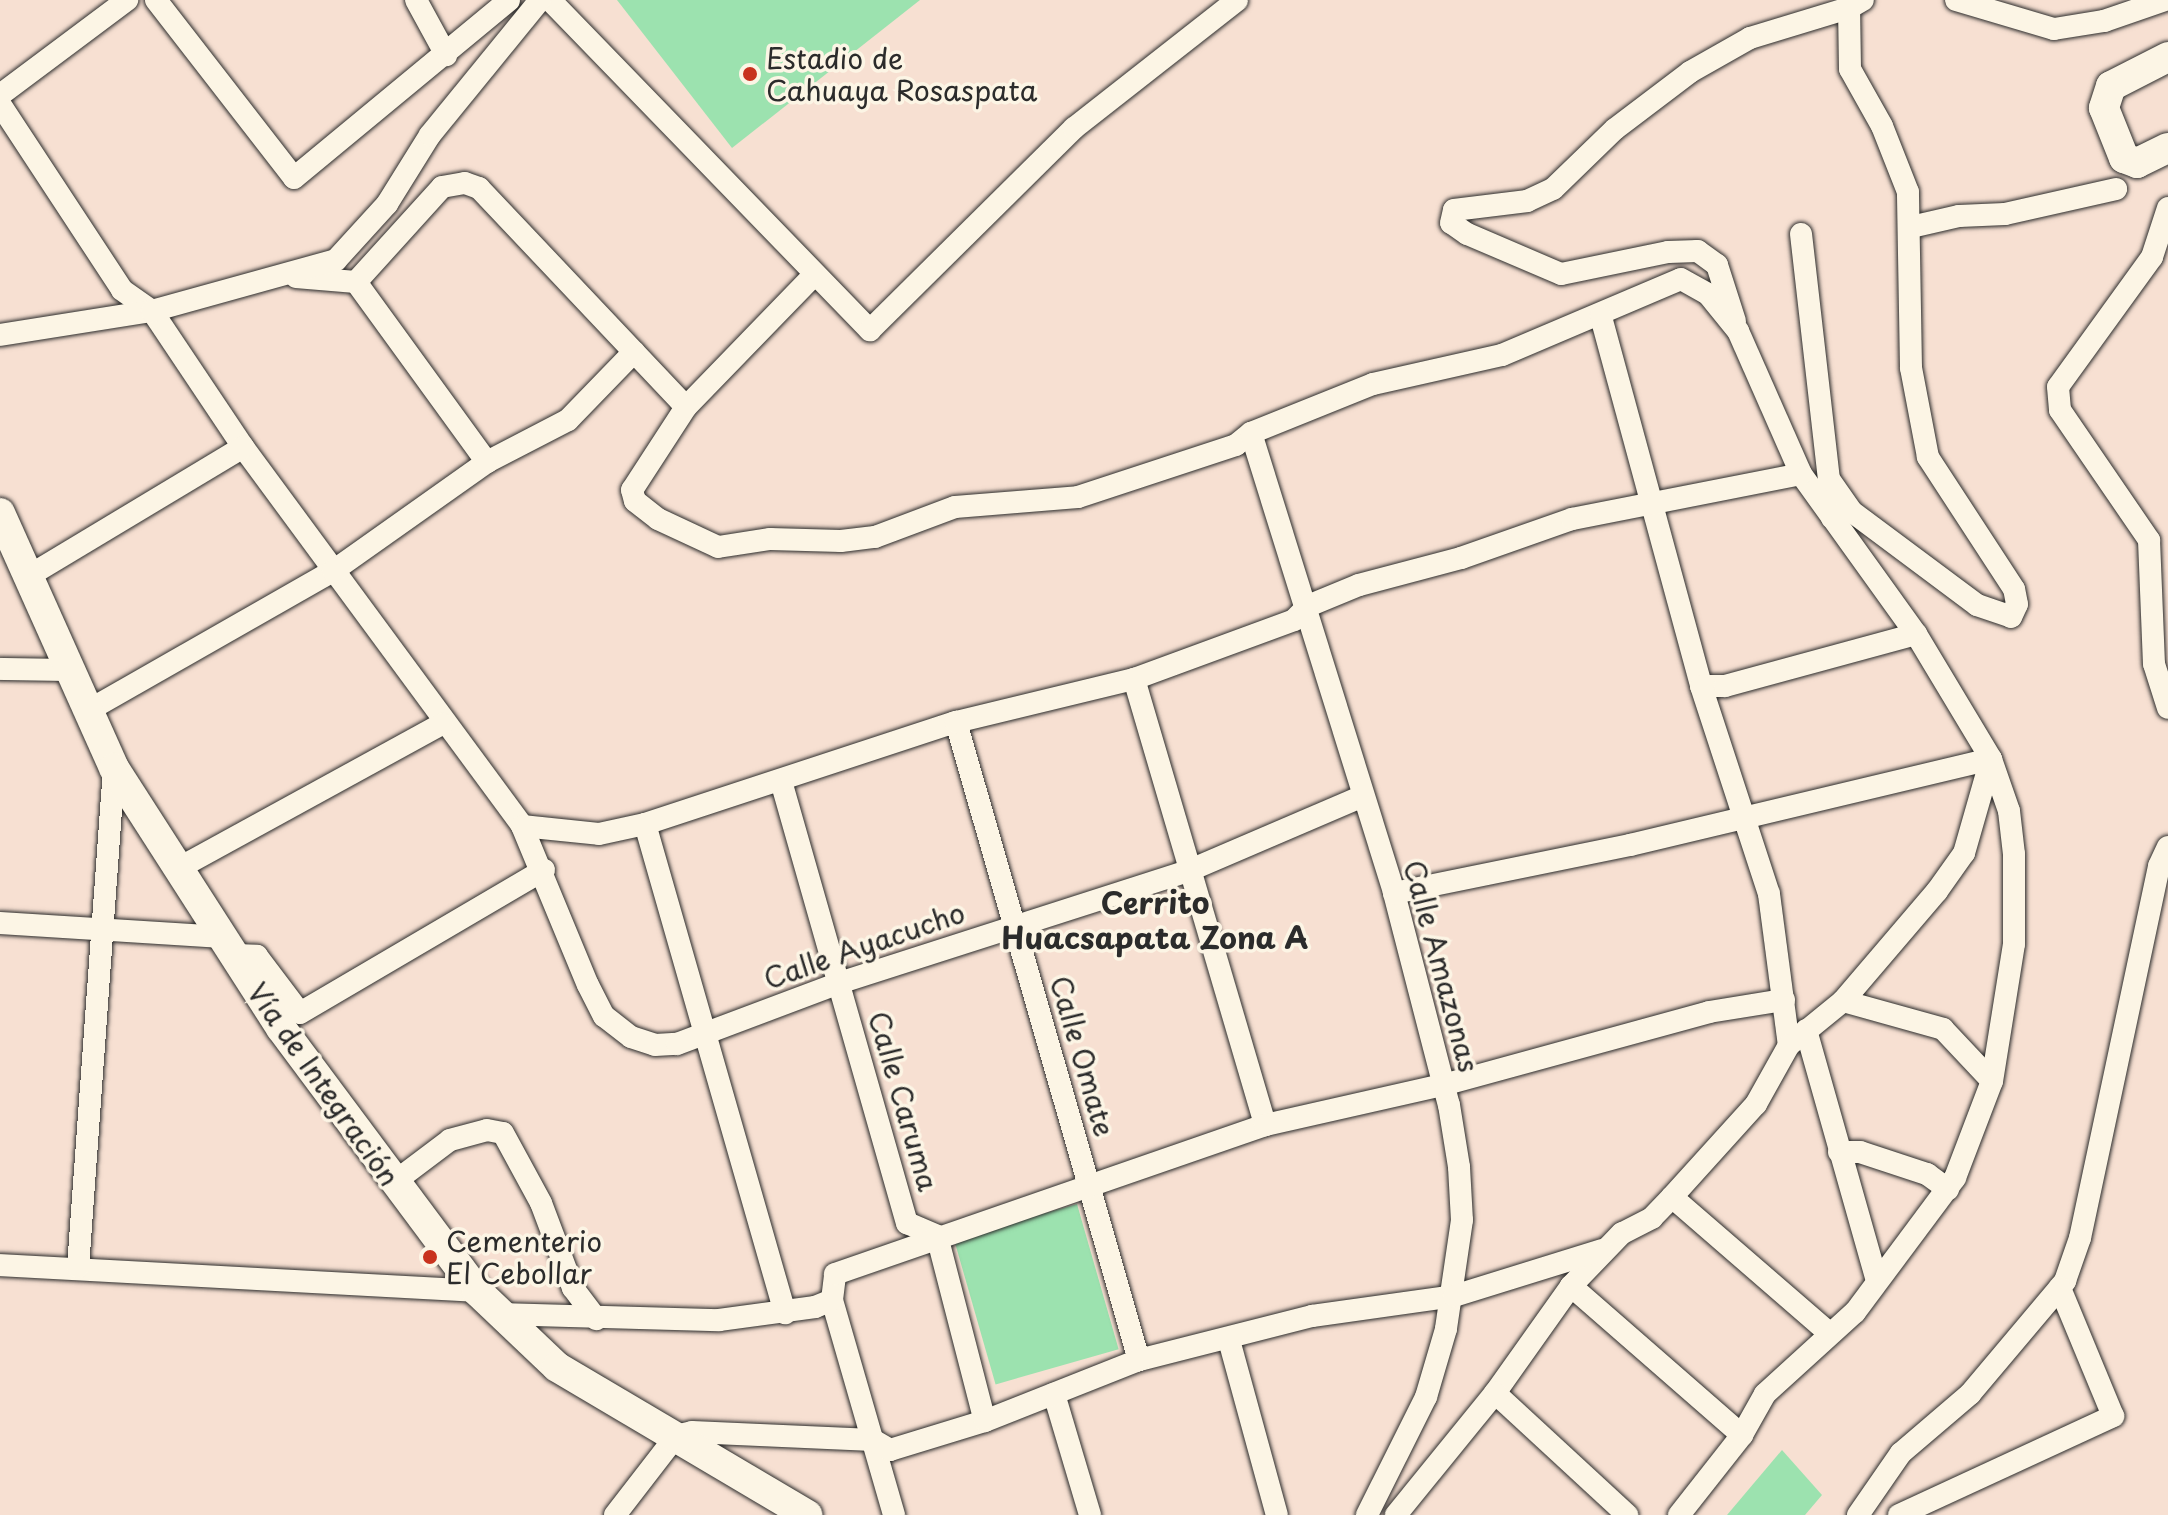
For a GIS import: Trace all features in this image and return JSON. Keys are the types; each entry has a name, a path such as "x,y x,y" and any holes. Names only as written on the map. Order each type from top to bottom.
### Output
{"main road":[{"path":"2168,57 2111,86 2104,108 2124,158 2137,163 2168,148"},
{"name":"Vía de Integración","path":"0,513 114,768 177,869 393,1183 477,1291 557,1367 807,1515"}],"street":[{"path":"0,95 127,0"},
{"path":"156,0 294,178 509,0"},
{"path":"416,0 446,55"},
{"path":"0,335 152,311 336,260 365,232 430,135 540,0"},
{"path":"550,0 870,330 1074,128 1237,0"},
{"path":"1956,0 2054,29 2104,21 2165,0"},
{"path":"1679,1515 1742,1435 1765,1394 1855,1312 1948,1189 1992,1081 2009,987 2015,906 2009,811 1991,759 1916,634 1841,515 1801,474 1738,331 1717,265 1698,251 1668,252 1561,274 1467,234 1451,223 1454,210 1527,201 1553,189 1615,129 1690,72 1750,38 1856,4 1850,69 1882,126 1908,192 1911,227 1907,317 1928,457 2014,589 2017,604 2011,617 1977,605 1841,515 1829,479 1801,234"},
{"name":"Calle Ayacucho","path":"0,104 122,290 152,311 243,447 442,724 522,826 544,870 604,1016 631,1037 655,1045 702,1035 839,983 1188,871 1361,797"},
{"path":"356,282 442,187 465,183 479,188 686,407"},
{"path":"1911,227 1959,216 2005,214 2116,189"},
{"path":"2168,208 2152,257 2058,387 2060,410 2149,540 2168,708"},
{"path":"283,275 356,282 487,462"},
{"path":"814,275 686,407 632,490 635,501 718,547 770,539 875,537 955,507 1078,497 1236,445 1251,433 1373,384 1502,355 1601,317 1681,279 1708,294 1738,331"},
{"path":"1601,317 1654,502 1701,686 1746,813 1769,894 1775,967 1784,1000 1839,1152 1877,1281"},
{"path":"89,710 333,571 487,462 568,420 634,352"},
{"name":"Calle Amazonas","path":"1251,433 1308,606 1361,797 1394,893 1443,1085 1459,1167 1462,1220 1454,1296 1426,1397 1367,1515"},
{"path":"27,577 243,447"},
{"path":"522,826 599,834 645,824 956,722 1134,679 1294,620 1308,606 1359,585 1572,519 1801,474"},
{"path":"1701,686 1725,686 1916,634"},
{"path":"0,669 72,670"},
{"path":"1134,679 1265,1125"},
{"name":"Calle Omate","path":"956,722 1139,1360"},
{"path":"177,869 442,724"},
{"path":"1394,893 1630,845 1746,813 1991,759"},
{"path":"1409,1511 1571,1286 1607,1248 1672,1197 1756,1104 1798,1037 1843,1001 1964,853 1991,759"},
{"path":"78,1267 114,768"},
{"name":"Calle Caruma","path":"781,781 907,1223 937,1236"},
{"path":"645,824 702,1035 785,1313"},
{"path":"1858,1515 1901,1453 1959,1405 2060,1288 2080,1238 2159,866 2168,847"},
{"path":"0,923 101,926 229,946 257,956 300,1013 544,870"},
{"path":"894,1515 832,1300 835,1274 937,1236 1265,1125 1443,1085 1709,1012 1784,1000"},
{"path":"1843,1001 1943,1029 1992,1081"},
{"path":"393,1183 450,1140 487,1130 503,1133 541,1203 573,1288 596,1319"},
{"path":"1839,1152 1860,1152 1927,1174 1948,1189"},
{"path":"1672,1197 1829,1333"},
{"path":"937,1236 985,1421"},
{"path":"615,1515 676,1436 692,1432 873,1440 890,1450 985,1421 1139,1360 1229,1340 1312,1316 1454,1296 1607,1248"},
{"path":"0,1265 477,1291"},
{"path":"1571,1286 1742,1435"},
{"path":"1899,1515 2113,1416 2060,1288"},
{"path":"499,1314 719,1320 785,1313 832,1300"},
{"path":"1229,1340 1277,1515"},
{"path":"1495,1393 1627,1515"},
{"path":"1054,1394 1090,1515"}],"green space":[{"name":"Estadio de Cahuaya Rosaspata","path":"617,0 920,0 732,148"},
{"path":"1077,1204 1119,1349 996,1384 954,1239"},
{"path":"1782,1450 1822,1495 1805,1515 1727,1515"}],"place":[{"name":"Estadio de Cahuaya Rosaspata","path":"750,74"},
{"name":"Cementerio El Cebollar","path":"430,1257"}],"district":[{"name":"Cerrito Huacsapata Zona A","path":"1155,919"}]}
